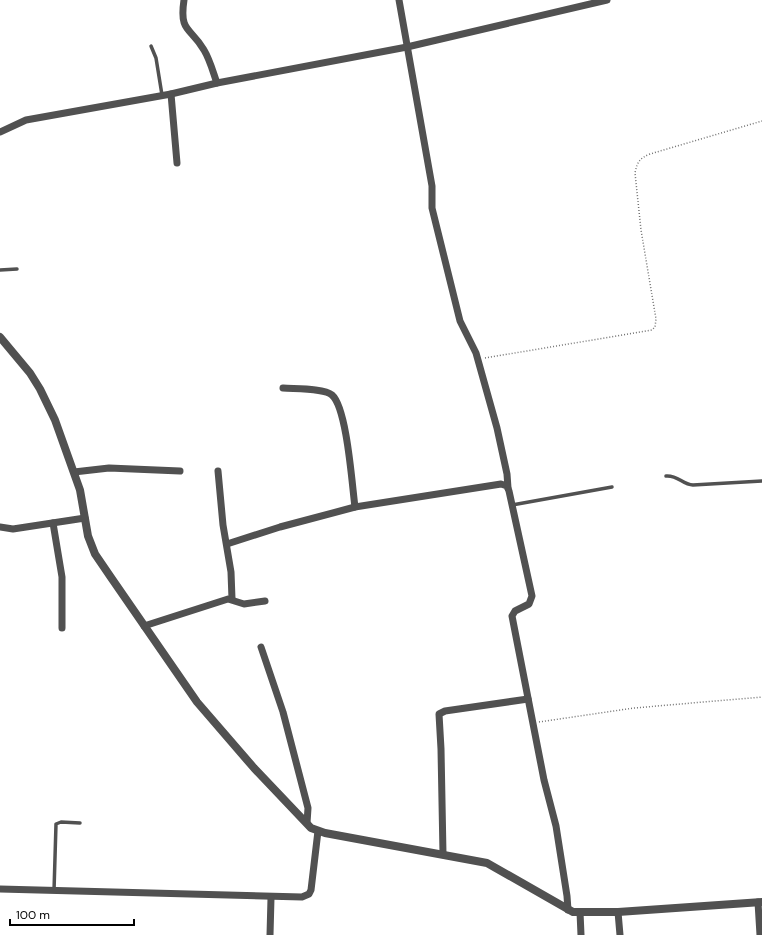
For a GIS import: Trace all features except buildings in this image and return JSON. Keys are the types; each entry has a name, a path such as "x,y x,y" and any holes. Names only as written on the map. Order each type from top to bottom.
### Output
{"street":[{"path":"184,0 184,22 186,29 203,48 209,59 216,83"},
{"path":"399,0 432,186 432,208 460,321 463,330 473,345 497,428 508,480 508,488 532,596 529,604 515,611 512,616 528,699 556,826 568,910"},
{"path":"0,132 26,120 162,96 216,83 407,47 607,0"},
{"path":"171,94 177,163"},
{"path":"0,337 30,373 40,389 55,420 80,490 88,536 95,554 197,702 254,768 307,823 318,832 487,863 497,867 568,910 580,912 618,912 760,902 760,935"},
{"path":"284,388 322,391 331,394 336,400 344,425 355,507"},
{"path":"74,472 109,468 180,472"},
{"path":"218,471 231,577 232,599"},
{"path":"227,544 280,527 355,507 501,484 508,488"},
{"path":"0,527 13,528 85,518"},
{"path":"53,523 62,578 62,628"},
{"path":"144,626 218,601 232,599 244,604 265,601"},
{"path":"261,647 283,712 308,808 307,823"},
{"path":"443,854 439,714 445,711 528,699"},
{"path":"0,889 302,898 309,894 318,832"},
{"path":"270,935 271,898"},
{"path":"580,912 581,935"},
{"path":"618,912 620,935"}],"lane":[{"path":"151,46 154,52 162,96"},
{"path":"0,270 17,269"},
{"path":"666,476 673,476 693,485 762,481"},
{"path":"512,505 612,487"},
{"path":"54,891 55,827 60,822 80,823"}],"path":[{"path":"478,360 652,330 655,327 656,319 641,230 635,173 640,159 650,154 762,121"},
{"path":"533,722 634,708 762,697"}]}
